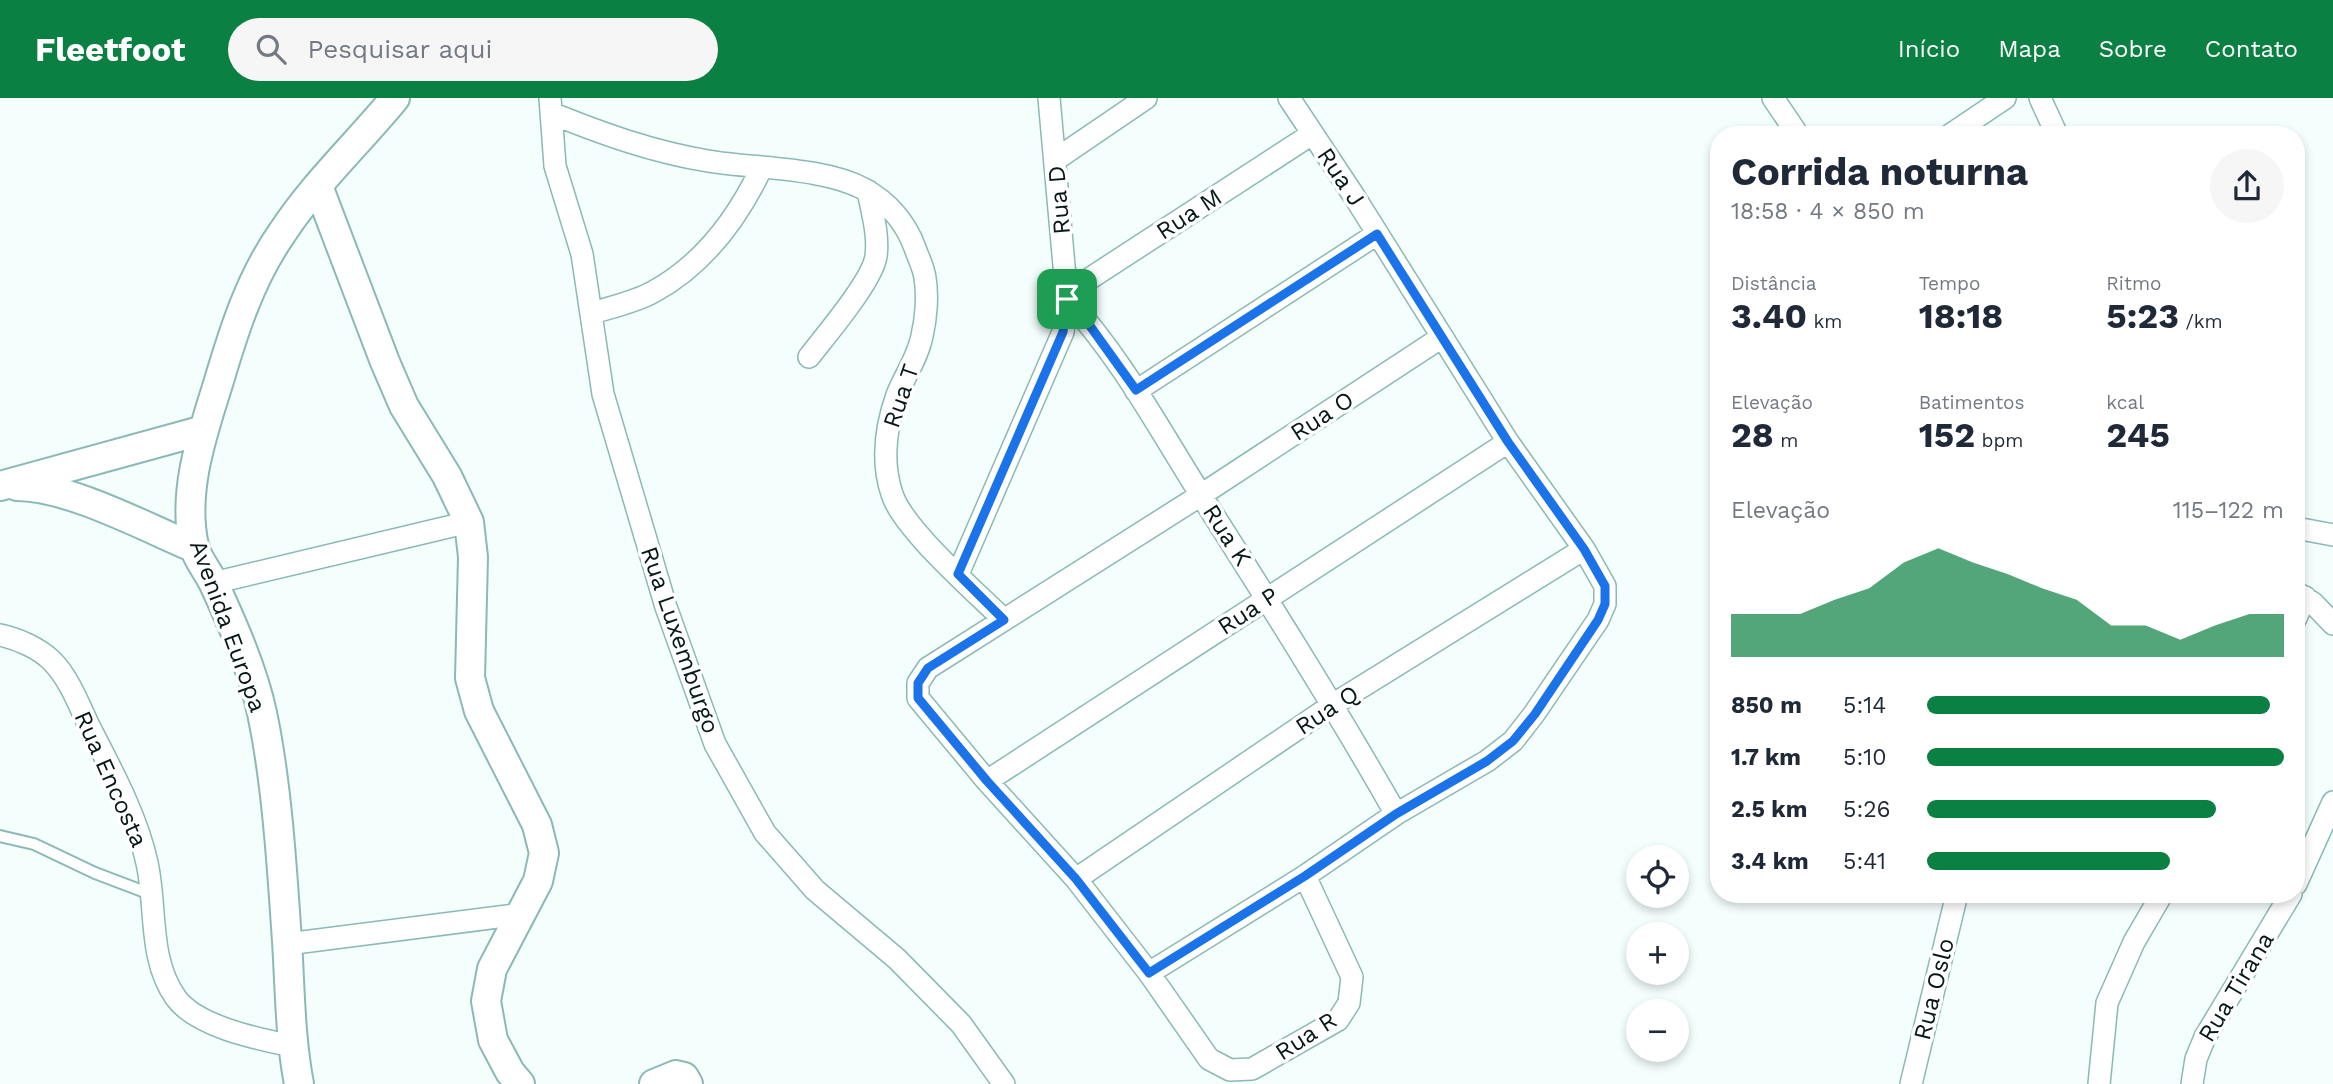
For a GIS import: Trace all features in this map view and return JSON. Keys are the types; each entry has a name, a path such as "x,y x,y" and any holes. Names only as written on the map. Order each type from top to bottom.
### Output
{"street":[{"name":"Avenida Europa","path":"299,1084 292,1046 287,944 271,773 262,711 240,645 213,583 194,548 192,487 204,430 236,323 255,276 282,232 318,186 395,98"},
{"name":"Rua D","path":"958,574 1063,332 1067,297 1049,98"},
{"path":"1055,160 1146,98"},
{"name":"Rua J","path":"1149,973 1305,876 1396,814 1487,761 1513,741 1535,714 1598,620 1605,604 1605,586 1584,549 1508,442 1354,196 1289,98"},
{"path":"1773,98 1792,126"},
{"path":"1963,126 2005,98"},
{"path":"2040,98 2053,126"},
{"name":"Rua T","path":"550,106 606,135 660,152 847,180 868,191 892,210 909,233 925,277 922,337 897,395 887,433 886,464 892,496 910,526 1004,620"},
{"name":"Rua Luxemburgo","path":"550,106 555,166 577,233 603,394 612,430 666,607 715,744 765,833 815,890 897,959 961,1024 1004,1084"},
{"name":"Rua M","path":"1067,297 1312,134"},
{"path":"592,313 653,292 685,271 720,237 746,200 761,169"},
{"path":"318,186 404,406 447,476 469,523 472,557 470,678 479,711 537,825 544,853 538,881 492,970 486,1001 492,1040 520,1084"},
{"path":"809,357 867,278 876,260 877,241 868,191"},
{"path":"1136,390 1377,234"},
{"name":"Rua K","path":"1067,297 1136,390 1334,704 1396,814"},
{"name":"Rua O","path":"1202,495 1442,338"},
{"path":"0,487 204,430"},
{"name":"Rua P","path":"987,781 1508,442"},
{"path":"83,462 77,478 84,501"},
{"path":"0,487 36,487 84,501 194,548"},
{"path":"1149,973 1076,879 987,781 918,698 918,683 928,668 1202,495"},
{"path":"213,583 469,523"},
{"path":"2305,530 2333,535"},
{"name":"Rua Q","path":"1076,879 1334,704 1584,549"},
{"path":"2305,599 2333,624"},
{"name":"Rua Encosta","path":"0,635 31,646 52,661 63,675 107,761 147,861 160,965 176,998 186,1008 225,1029 243,1036 292,1046"},
{"path":"2305,864 2333,802"},
{"name":"Rua R","path":"1149,973 1209,1059 1230,1070 1252,1069 1338,1020 1349,1003 1352,977 1305,876"},
{"name":"Rua Oslo","path":"1910,1084 1955,903"},
{"path":"2099,1084 2107,1003 2134,942 2157,903"},
{"name":"Rua Tirana","path":"2193,1084 2196,1059 2205,1037 2286,903"},
{"path":"287,944 522,914"},
{"path":"654,1084 676,1075 684,1077 688,1084"}],"lane":[{"path":"0,836 34,844 95,873 153,895"}],"route":[{"path":"1377,234 1508,442 1584,549 1605,586 1605,604 1598,620 1535,714 1513,741 1487,761 1396,814 1305,876 1149,973 1076,879 987,781 918,698 918,683 928,668 1004,620 958,574 1063,332 1067,299 1085,319 1136,390 1377,234"}]}
